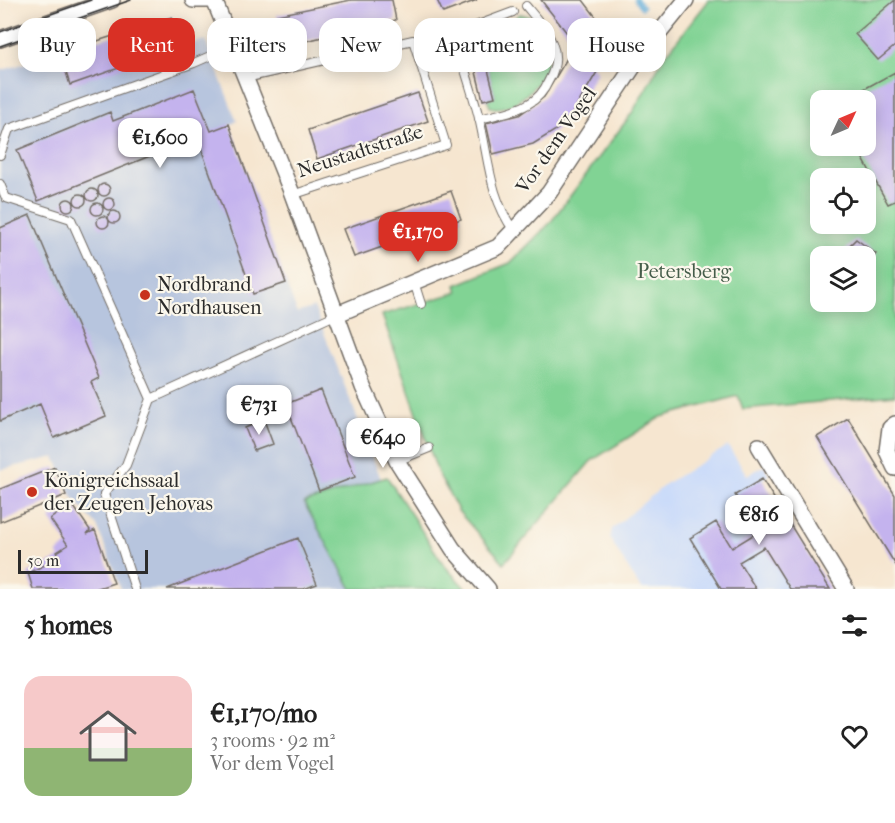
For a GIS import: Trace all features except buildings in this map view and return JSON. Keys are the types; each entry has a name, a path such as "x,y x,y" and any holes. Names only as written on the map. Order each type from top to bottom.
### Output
{"street":[{"path":"0,39 112,0"},
{"path":"193,0 213,0"},
{"name":"Neustadtstraße","path":"213,0 221,18"},
{"name":"Vor dem Vogel","path":"335,315 498,246 549,193 639,58 686,0"},
{"name":"Neustadtstraße","path":"244,72 363,387 397,461 453,549 488,589"},
{"path":"895,424 890,428 887,451 895,468"},
{"path":"759,446 846,589"}],"lane":[{"path":"479,119 528,104 544,90 554,71 556,53 548,33 526,6"},
{"path":"513,12 454,34 479,119 493,189 501,213 514,231"},
{"name":"Neustadtstraße","path":"246,78 413,40 446,146 292,195"},
{"path":"0,155 9,129 207,57"},
{"path":"0,184 3,199 71,219 151,399 126,465 104,494 135,589"},
{"path":"414,282 421,304"},
{"path":"151,399 335,315"},
{"path":"397,461 429,448"}],"shaded area":[{"name":"Nordbrand Nordhausen","path":"108,37 108,72 195,72 195,43 205,40 207,72 218,72 237,121 230,125 297,313 314,307 381,479 304,503 352,589 121,589 97,526 72,496 55,457 0,470 0,71 18,65 18,72 96,72 96,41"},
{"path":"728,446 747,475 764,466 769,475 762,479 830,589 641,589 610,539 612,529 667,483"}],"green space":[{"name":"Petersberg","path":"709,0 895,0 895,395 743,409 738,396 661,417 591,461 504,563 459,512 438,473 382,315 458,292 456,285 510,263 550,223 632,113 655,72 666,72 666,54"},
{"path":"520,14 532,18 515,18"},
{"path":"489,72 546,72 523,98 515,103 499,108 490,107 487,99 495,97"},
{"path":"387,477 444,565 466,589 352,589 304,503"}],"waterway":[{"path":"636,0 642,7"}],"tram line":[{"path":"0,32 91,0"},
{"path":"0,46 131,0"}],"place":[{"name":"Nordbrand Nordhausen","path":"145,295"},
{"name":"Königreichssaal der Zeugen Jehovas","path":"32,492"}]}
